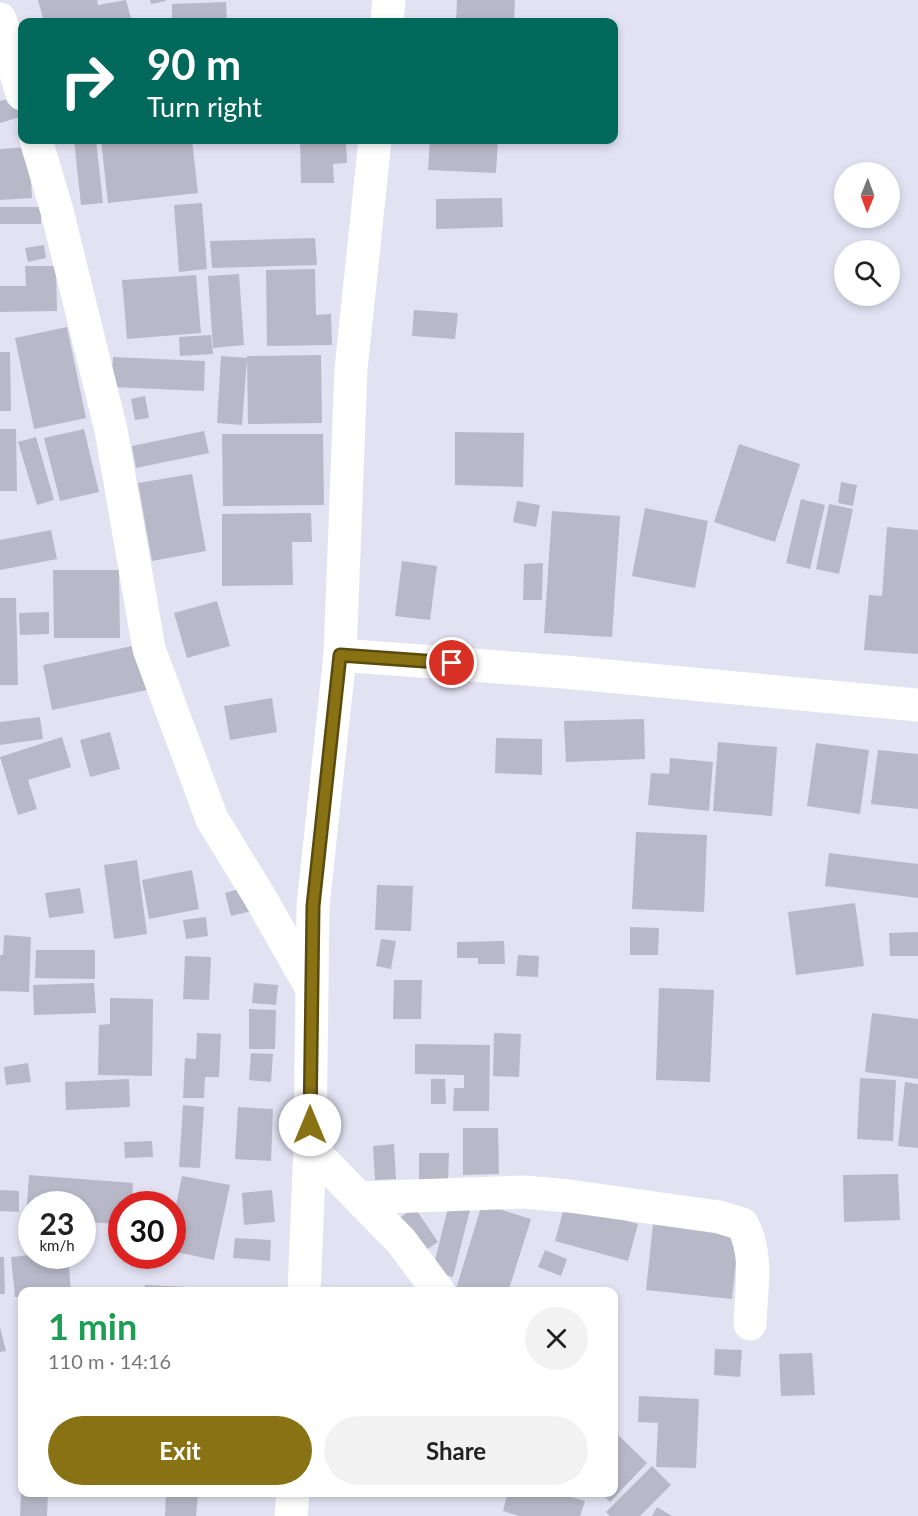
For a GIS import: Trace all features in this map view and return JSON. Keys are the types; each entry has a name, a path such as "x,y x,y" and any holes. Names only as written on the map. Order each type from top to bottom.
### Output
{"street":[{"path":"387,18 389,0"},
{"path":"0,19 18,80"},
{"path":"37,144 57,211 111,430 149,650 212,819 311,987"},
{"path":"304,1287 310,1148 313,906 340,655 351,369 375,144"},
{"path":"340,655 564,672 918,705"},
{"path":"310,1148 401,1241 435,1287"},
{"path":"359,1198 524,1192 719,1217 742,1224 750,1238 753,1258 750,1324"},
{"path":"291,1516 293,1497"}],"building":[{"path":"38,0 97,0 98,5 126,0 131,18 43,18"},
{"path":"150,0 166,0 166,1 151,4"},
{"path":"457,0 515,0 514,18 456,18"},
{"path":"226,2 227,18 172,18 172,4"},
{"path":"15,97 18,118 0,123 0,101"},
{"path":"74,144 96,144 103,203 81,205"},
{"path":"101,144 192,144 198,193 108,203"},
{"path":"300,144 346,144 347,163 333,164 334,183 301,183"},
{"path":"430,144 498,144 496,173 428,170"},
{"path":"29,147 32,198 0,200 0,149"},
{"path":"502,198 503,227 436,229 436,199"},
{"path":"202,203 207,269 179,272 174,205"},
{"path":"0,207 41,207 41,224 0,224"},
{"path":"315,238 317,265 212,268 210,241"},
{"path":"44,245 46,258 28,262 25,248"},
{"path":"25,266 56,266 57,311 0,312 0,286 26,286"},
{"path":"315,269 316,315 331,314 332,345 267,346 266,270"},
{"path":"239,274 244,345 213,348 208,276"},
{"path":"196,275 201,333 127,339 122,280"},
{"path":"414,310 458,313 455,339 412,336"},
{"path":"67,327 86,418 34,429 15,338"},
{"path":"211,335 213,354 180,356 179,337"},
{"path":"0,352 10,352 11,411 0,411"},
{"path":"321,355 322,423 248,424 247,356"},
{"path":"221,356 247,358 242,425 217,423"},
{"path":"113,357 205,361 204,391 111,387"},
{"path":"145,396 149,418 135,420 131,399"},
{"path":"0,429 16,429 17,491 0,491"},
{"path":"84,429 99,492 60,501 44,438"},
{"path":"204,431 209,453 136,468 132,446"},
{"path":"455,432 524,433 523,487 455,485"},
{"path":"222,434 323,434 324,505 223,506"},
{"path":"36,437 54,500 37,505 18,442"},
{"path":"739,444 800,464 775,542 714,522"},
{"path":"192,474 206,551 152,561 138,483"},
{"path":"841,482 857,485 853,506 838,503"},
{"path":"801,499 825,505 810,569 786,563"},
{"path":"517,501 540,505 536,527 513,522"},
{"path":"829,504 853,509 839,574 816,569"},
{"path":"645,508 708,521 695,588 632,576"},
{"path":"552,511 620,516 612,637 544,633"},
{"path":"311,513 312,542 292,542 293,585 222,586 222,514"},
{"path":"887,527 918,530 918,654 864,650 869,595 882,596"},
{"path":"51,530 57,559 0,570 0,540"},
{"path":"402,561 437,566 430,620 395,616"},
{"path":"543,563 542,600 523,600 524,564"},
{"path":"53,570 119,570 120,638 54,638"},
{"path":"0,598 16,598 18,685 0,685"},
{"path":"217,601 230,646 187,658 174,613"},
{"path":"49,612 49,634 20,635 19,613"},
{"path":"137,645 147,690 52,710 43,665"},
{"path":"272,698 277,732 230,740 224,706"},
{"path":"40,717 43,739 0,745 0,722"},
{"path":"644,719 645,759 566,762 564,721"},
{"path":"110,732 120,769 90,777 80,740"},
{"path":"62,737 71,767 28,780 37,809 18,815 0,757"},
{"path":"496,738 542,739 542,775 495,773"},
{"path":"718,742 777,747 772,816 713,811"},
{"path":"816,743 869,750 860,814 807,806"},
{"path":"878,750 918,754 918,809 871,804"},
{"path":"670,758 713,762 709,811 648,805 651,773 669,774"},
{"path":"636,832 707,835 704,912 632,909"},
{"path":"829,853 918,864 918,898 825,886"},
{"path":"137,860 147,934 114,939 104,865"},
{"path":"192,870 199,909 149,919 142,880"},
{"path":"253,885 260,909 231,916 225,893"},
{"path":"377,885 413,886 411,931 375,930"},
{"path":"80,888 84,913 49,918 45,893"},
{"path":"855,903 864,966 796,975 788,912"},
{"path":"206,917 208,936 186,939 183,920"},
{"path":"630,927 659,928 658,955 630,955"},
{"path":"918,932 918,956 890,956 889,933"},
{"path":"4,935 31,937 29,992 0,991 0,955 3,955"},
{"path":"381,939 396,941 391,969 376,966"},
{"path":"504,941 505,964 478,964 478,958 457,958 457,942"},
{"path":"36,950 95,950 95,979 35,978"},
{"path":"518,955 539,956 538,977 516,976"},
{"path":"185,956 211,957 209,1000 183,999"},
{"path":"394,980 422,980 421,1019 393,1019"},
{"path":"94,983 96,1013 34,1015 33,985"},
{"path":"254,983 278,985 276,1005 252,1003"},
{"path":"659,988 714,990 710,1082 656,1080"},
{"path":"110,998 153,999 152,1076 98,1075 99,1025 110,1024"},
{"path":"249,1009 276,1010 275,1049 249,1049"},
{"path":"872,1013 918,1019 918,1079 865,1072"},
{"path":"197,1033 221,1034 219,1077 205,1077 204,1098 183,1098 185,1058 196,1059"},
{"path":"494,1033 521,1034 519,1077 493,1076"},
{"path":"415,1044 490,1045 489,1111 453,1111 454,1088 464,1088 464,1075 415,1074"},
{"path":"251,1053 273,1054 271,1082 249,1080"},
{"path":"28,1063 31,1082 6,1085 4,1067"},
{"path":"860,1078 896,1080 893,1141 857,1139"},
{"path":"129,1079 130,1107 66,1110 65,1082"},
{"path":"431,1079 445,1079 446,1104 431,1104"},
{"path":"905,1082 918,1084 918,1148 898,1146"},
{"path":"183,1105 204,1107 200,1168 179,1167"},
{"path":"238,1107 273,1109 271,1161 235,1159"},
{"path":"463,1128 498,1128 499,1174 463,1175"},
{"path":"152,1141 153,1157 125,1158 124,1142"},
{"path":"394,1144 396,1179 375,1180 373,1146"},
{"path":"419,1153 449,1153 448,1183 419,1183"},
{"path":"898,1174 900,1220 844,1222 843,1175"},
{"path":"29,1175 133,1183 133,1191 108,1191 108,1223 96,1223 96,1191 28,1191"},
{"path":"182,1176 230,1185 214,1260 186,1254 186,1191 179,1191"},
{"path":"0,1190 19,1191 18,1212 0,1211"},
{"path":"272,1190 275,1222 244,1225 242,1193"},
{"path":"451,1196 472,1202 453,1277 432,1272"},
{"path":"482,1204 531,1219 510,1287 457,1287"},
{"path":"565,1204 638,1224 628,1261 555,1241"},
{"path":"415,1208 438,1242 417,1256 394,1221"},
{"path":"653,1224 739,1233 732,1299 646,1290"},
{"path":"235,1238 271,1240 270,1261 233,1258"},
{"path":"545,1250 567,1259 561,1276 538,1267"},
{"path":"18,1256 18,1269 69,1269 71,1287 18,1287 18,1297 15,1297 11,1257"},
{"path":"0,1257 4,1257 5,1294 0,1294"},
{"path":"145,1285 188,1287 145,1287"},
{"path":"0,1327 6,1351 0,1352"},
{"path":"715,1349 742,1350 740,1377 714,1375"},
{"path":"812,1353 815,1395 781,1396 779,1354"},
{"path":"639,1396 699,1399 696,1468 656,1467 658,1423 638,1422"},
{"path":"618,1435 647,1463 618,1494"},
{"path":"652,1466 671,1485 640,1516 610,1516 606,1512"},
{"path":"21,1497 48,1497 47,1516 20,1516"},
{"path":"166,1497 198,1497 196,1516 165,1516"},
{"path":"507,1497 571,1497 585,1501 580,1516 519,1516 503,1511"},
{"path":"605,1497 615,1497 610,1502"},
{"path":"657,1507 672,1516 652,1516"}],"route":[{"path":"310,1125 313,906 340,655 452,663"}]}
